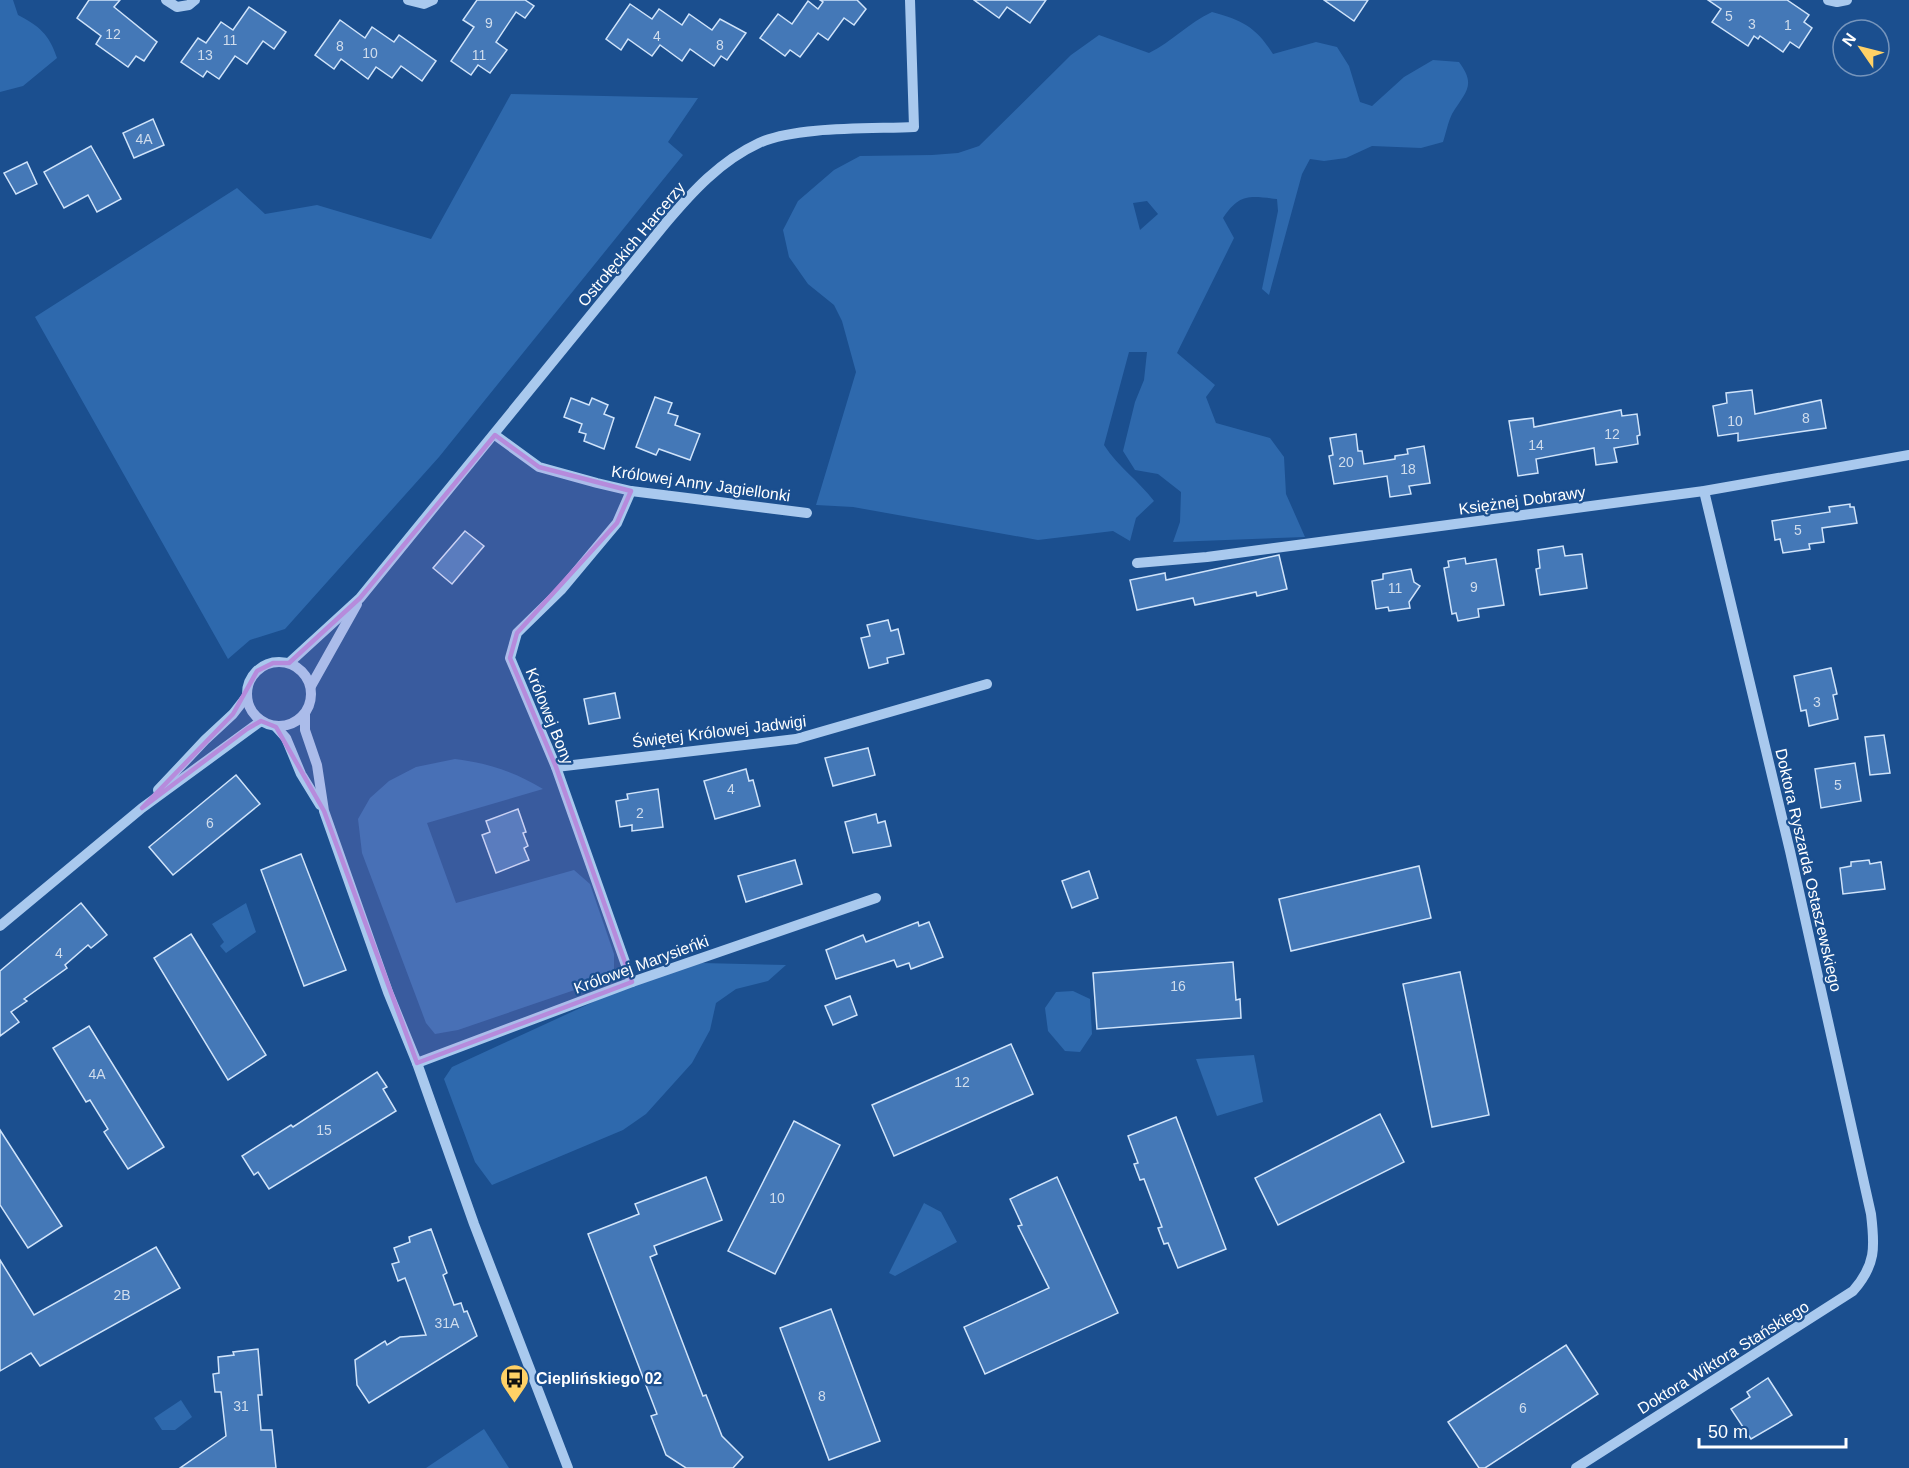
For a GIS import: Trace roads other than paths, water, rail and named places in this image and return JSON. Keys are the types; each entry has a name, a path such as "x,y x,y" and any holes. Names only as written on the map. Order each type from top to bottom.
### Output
{"street":[{"path":"166,0 177,7 189,5 195,0"},
{"path":"408,0 424,4 434,0"},
{"name":"Ostrołęckich Harcerzy","path":"290,663 360,598 665,224 692,192 722,165 760,142 800,133 914,127 910,0"},
{"path":"1828,0 1837,2 1847,0"},
{"name":"Królowej Anny Jagiellonki","path":"495,435 539,467 631,491 807,513"},
{"name":"Księżnej Dobrawy","path":"1137,563 1207,557 1704,491 1909,455"},
{"name":"Królowej Bony","path":"631,491 617,523 561,590 517,633 510,658 556,767 632,982"},
{"name":"Doktora Ryszarda Ostaszewskiego","path":"1704,491 1790,851 1871,1214 1874,1240 1872,1258"},
{"name":"Ostrołęckich Harcerzy","path":"311,686 360,598"},
{"path":"142,808 205,740 233,714 247,696 251,678 257,671 273,663 290,663 303,672 311,686 311,701 305,714 305,730 317,765 324,811 474,1224 568,1468"},
{"name":"Świętej Królowej Jadwigi","path":"556,767 796,739 987,684"},
{"path":"247,696 251,710 261,721 276,727 286,738 301,774 324,811"},
{"path":"276,727 293,724 305,714"},
{"path":"0,926 142,808 261,721"},
{"name":"Królowej Marysieńki","path":"417,1063 632,982 876,898"},
{"name":"Doktora Wiktora Stańskiego","path":"1576,1468 1853,1291 1866,1276 1872,1258"}],"place":[{"name":"Cieplińskiego 02","path":"515,1404"}]}
